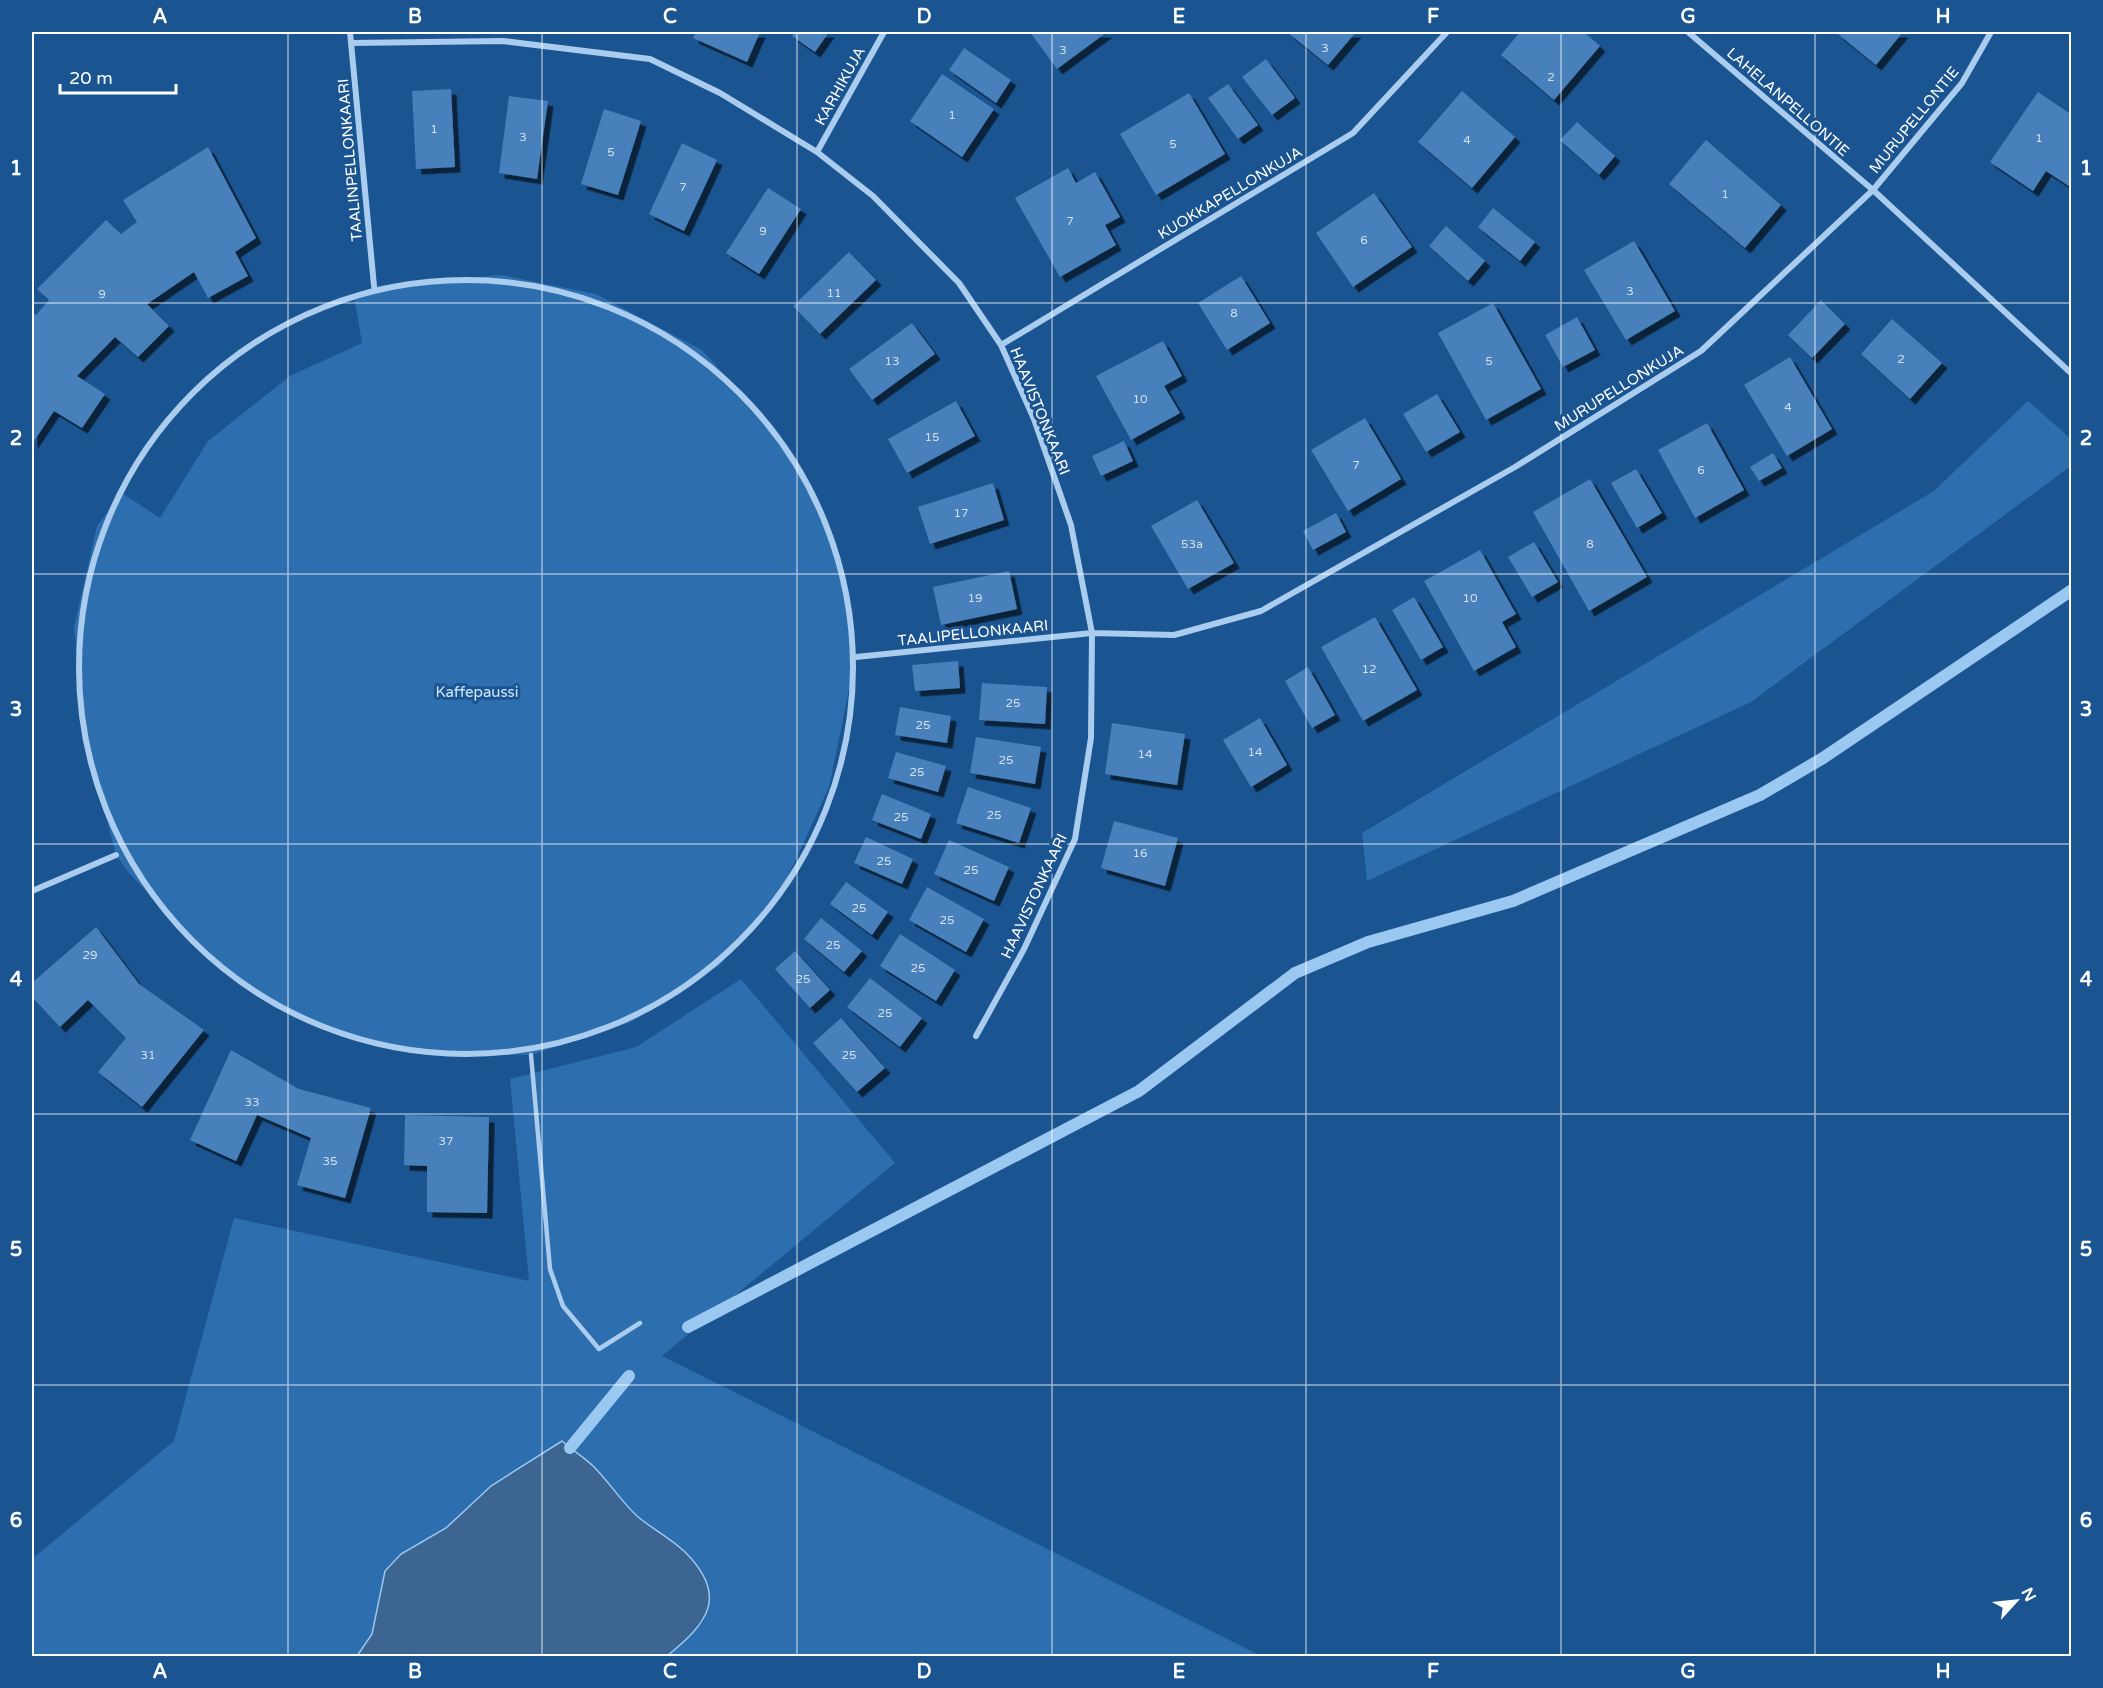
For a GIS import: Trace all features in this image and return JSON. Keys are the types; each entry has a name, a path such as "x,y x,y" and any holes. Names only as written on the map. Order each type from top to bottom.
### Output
{"street":[{"name":"TAALINPELLONKAARI","path":"350,32 374,286"},
{"name":"KARHIKUJA","path":"818,152 884,32"},
{"name":"KUOKKAPELLONKUJA","path":"1001,345 1353,134 1447,32"},
{"name":"LAHELANPELLONTIE","path":"1688,32 1873,190"},
{"name":"MURUPELLONTIE","path":"1873,190 1962,83 1991,32"},
{"name":"HAAVISTONKAARI","path":"352,43 503,41 650,59 720,93 818,152 873,196 959,283 1001,345 1034,419 1071,525 1092,633 1091,738 1075,838 1024,949 976,1036"},
{"path":"1873,190 2072,374"},
{"name":"MURUPELLONKUJA","path":"1092,633 1174,635 1261,611 1292,594 1515,466 1701,351 1873,190"},
{"path":"128,872 181,927 257,996 351,1038 452,1054 531,1055 632,1022 720,965 786,881 830,787 856,657 837,549 782,439 702,350 596,294 502,275 374,286 263,345 255,352"},
{"path":"122,863 116,855 86,740 74,627 98,526 180,416 188,409"},
{"name":"TAALIPELLONKAARI","path":"856,657 1092,633"},
{"path":"32,891 116,855"}],"lane":[{"path":"531,1055 550,1269 563,1306 599,1349 640,1323"}],"green space":[{"name":"Kaffepaussi","path":"502,275 596,294 702,350 782,439 837,549 856,657 829,787 786,881 720,965 631,1022 531,1055 452,1054 351,1038 257,996 181,927 128,872 116,855 86,740 74,627 97,526 122,493 160,518 208,441 290,376 362,343 354,296 374,286"},
{"path":"2028,401 2071,439 2071,466 1751,702 1367,881 1362,833 1934,491"},
{"path":"741,979 895,1163 662,1356 1261,1656 667,1656 680,1646 704,1620 684,1551 636,1515 593,1466 562,1441 491,1486 446,1528 401,1554 385,1571 372,1634 357,1656 32,1656 32,1559 174,1441 234,1218 529,1281 510,1079 636,1047"}],"shaded area":[{"path":"562,1441 594,1467 637,1516 680,1547 699,1568 707,1582 708,1608 693,1632 667,1656 357,1656 372,1634 385,1571 401,1554 446,1528 491,1486"}],"building":[{"path":"696,32 760,32 747,62 693,38"},
{"path":"795,32 829,32 815,52 792,36"},
{"path":"1030,32 1107,32 1057,69"},
{"path":"1287,32 1356,32 1328,65"},
{"path":"1520,32 1584,32 1600,46 1554,100 1501,55"},
{"path":"1840,32 1903,32 1876,65 1838,34"},
{"path":"964,48 1011,80 996,103 949,70"},
{"path":"1266,59 1295,98 1272,115 1242,77"},
{"path":"942,74 994,109 962,157 910,121"},
{"path":"1228,84 1258,125 1238,139 1208,98"},
{"path":"451,89 455,167 416,169 412,91"},
{"path":"1462,91 1515,137 1472,188 1418,142"},
{"path":"2038,92 2072,115 2072,188 2046,171 2033,191 1990,162"},
{"path":"1189,93 1225,154 1156,195 1120,134"},
{"path":"509,96 548,101 537,179 499,173"},
{"path":"604,109 641,121 618,195 581,184"},
{"path":"1577,122 1615,156 1599,175 1560,140"},
{"path":"1706,140 1781,205 1745,248 1669,184"},
{"path":"682,143 717,160 684,231 649,214"},
{"path":"208,147 256,238 235,252 248,276 208,298 194,272 147,304 169,326 138,357 115,337 77,376 105,394 82,428 54,411 32,444 32,312 36,315 49,300 37,289 106,220 121,234 137,222 123,200"},
{"path":"1068,168 1076,183 1095,172 1120,217 1105,225 1116,245 1060,277 1015,198"},
{"path":"768,188 801,209 759,274 726,253"},
{"path":"1374,193 1412,247 1353,287 1316,233"},
{"path":"1493,208 1535,242 1520,261 1478,227"},
{"path":"1446,226 1485,261 1468,281 1429,246"},
{"path":"1634,241 1675,311 1626,340 1584,270"},
{"path":"849,252 876,280 820,334 793,306"},
{"path":"1241,276 1270,323 1227,350 1198,303"},
{"path":"1821,300 1845,324 1812,358 1788,335"},
{"path":"1493,303 1541,389 1486,420 1438,333"},
{"path":"1577,317 1595,350 1563,367 1545,335"},
{"path":"1892,319 1942,363 1910,399 1861,354"},
{"path":"912,323 935,354 872,400 849,369"},
{"path":"1163,341 1182,376 1164,386 1180,413 1131,440 1096,376"},
{"path":"1790,357 1832,429 1787,456 1744,385"},
{"path":"1437,394 1460,432 1426,452 1403,414"},
{"path":"956,401 975,436 907,473 888,439"},
{"path":"1365,418 1401,479 1348,511 1311,450"},
{"path":"1707,423 1744,490 1695,518 1658,450"},
{"path":"1124,441 1133,461 1101,476 1092,456"},
{"path":"1773,453 1782,468 1759,481 1750,467"},
{"path":"1636,469 1662,513 1637,528 1611,483"},
{"path":"1590,479 1647,577 1589,611 1533,512"},
{"path":"993,483 1004,520 930,544 918,507"},
{"path":"1197,500 1234,563 1188,589 1151,526"},
{"path":"1336,513 1346,532 1313,550 1303,531"},
{"path":"1534,542 1558,582 1532,597 1508,557"},
{"path":"1480,550 1516,614 1502,622 1516,647 1474,671 1424,581"},
{"path":"1009,571 1017,609 941,625 933,587"},
{"path":"1414,597 1443,647 1421,660 1392,610"},
{"path":"1375,617 1417,690 1363,721 1321,647"},
{"path":"958,661 960,688 915,691 912,665"},
{"path":"1308,667 1335,715 1312,728 1285,681"},
{"path":"982,683 1047,687 1045,724 979,720"},
{"path":"900,707 951,716 947,743 895,735"},
{"path":"1260,718 1287,765 1251,787 1223,740"},
{"path":"1112,723 1185,734 1177,785 1105,774"},
{"path":"976,737 1041,747 1035,784 970,773"},
{"path":"896,752 946,766 938,792 888,778"},
{"path":"968,787 1031,808 1019,843 956,823"},
{"path":"882,794 931,814 921,839 872,820"},
{"path":"1114,821 1178,838 1165,886 1101,868"},
{"path":"866,837 913,859 902,884 854,863"},
{"path":"949,840 1009,867 994,901 934,874"},
{"path":"846,882 888,912 872,935 830,904"},
{"path":"927,887 984,919 966,952 909,920"},
{"path":"821,918 862,951 844,972 804,939"},
{"path":"96,927 139,984 204,1030 142,1107 98,1072 126,1038 88,1000 60,1027 32,997 32,983"},
{"path":"900,934 955,970 936,1001 880,966"},
{"path":"795,951 830,990 810,1008 775,969"},
{"path":"870,978 922,1018 900,1047 847,1007"},
{"path":"841,1018 885,1068 857,1092 813,1043"},
{"path":"231,1050 299,1089 371,1108 345,1198 297,1185 311,1138 257,1115 236,1161 190,1140"},
{"path":"405,1115 489,1117 487,1213 427,1212 427,1166 404,1165"}],"waterway":[{"path":"688,1327 1139,1091 1295,973 1368,942 1513,901 1760,795 1823,758 2072,590"},
{"path":"570,1448 629,1376"}]}
